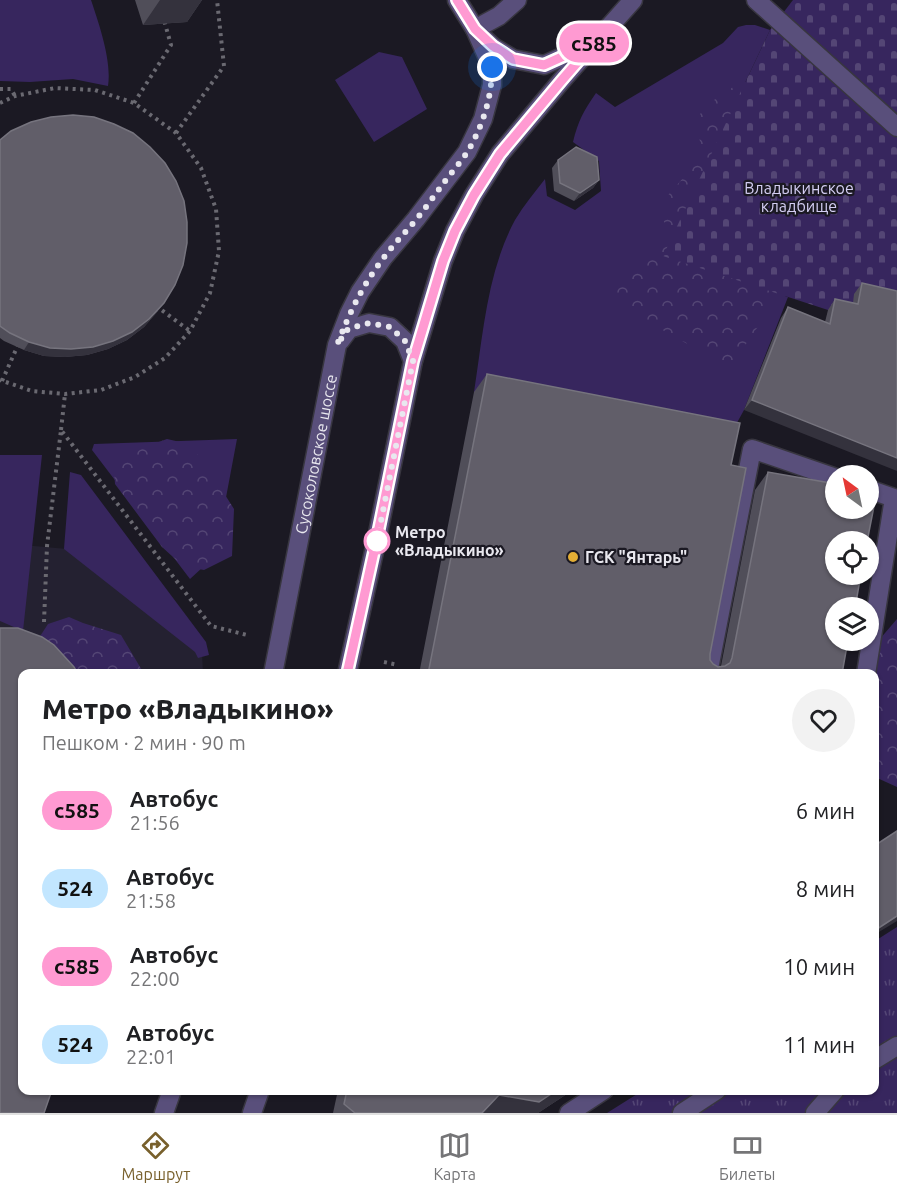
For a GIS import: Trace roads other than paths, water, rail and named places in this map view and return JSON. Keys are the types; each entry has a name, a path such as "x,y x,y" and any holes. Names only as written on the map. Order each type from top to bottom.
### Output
{"street":[{"name":"Сусоколовское шоссе","path":"274,669 337,345 360,292 383,258 467,152 476,136 489,101 492,67 475,29 456,0"},
{"path":"517,0 499,16 475,29 493,46 513,59 544,65 595,42"},
{"path":"348,669 413,361 443,261 455,231 500,154 633,0"},
{"path":"756,0 897,128"},
{"path":"337,345 348,329 369,323 390,327 405,341 413,361"},
{"path":"709,669 752,449 825,474"},
{"path":"867,669 894,498 879,493"},
{"path":"168,1112 171,1095"},
{"path":"252,1113 258,1095"},
{"path":"569,1113 596,1095"},
{"path":"682,1113 709,1095"},
{"path":"815,1113 831,1095"}],"place":[{"name":"Метро «Владыкино»","path":"377,541"},
{"name":"ГСК \"Янтарь\"","path":"573,557"}],"park label":[{"name":"Владыкинское кладбище","path":"799,197"}]}
